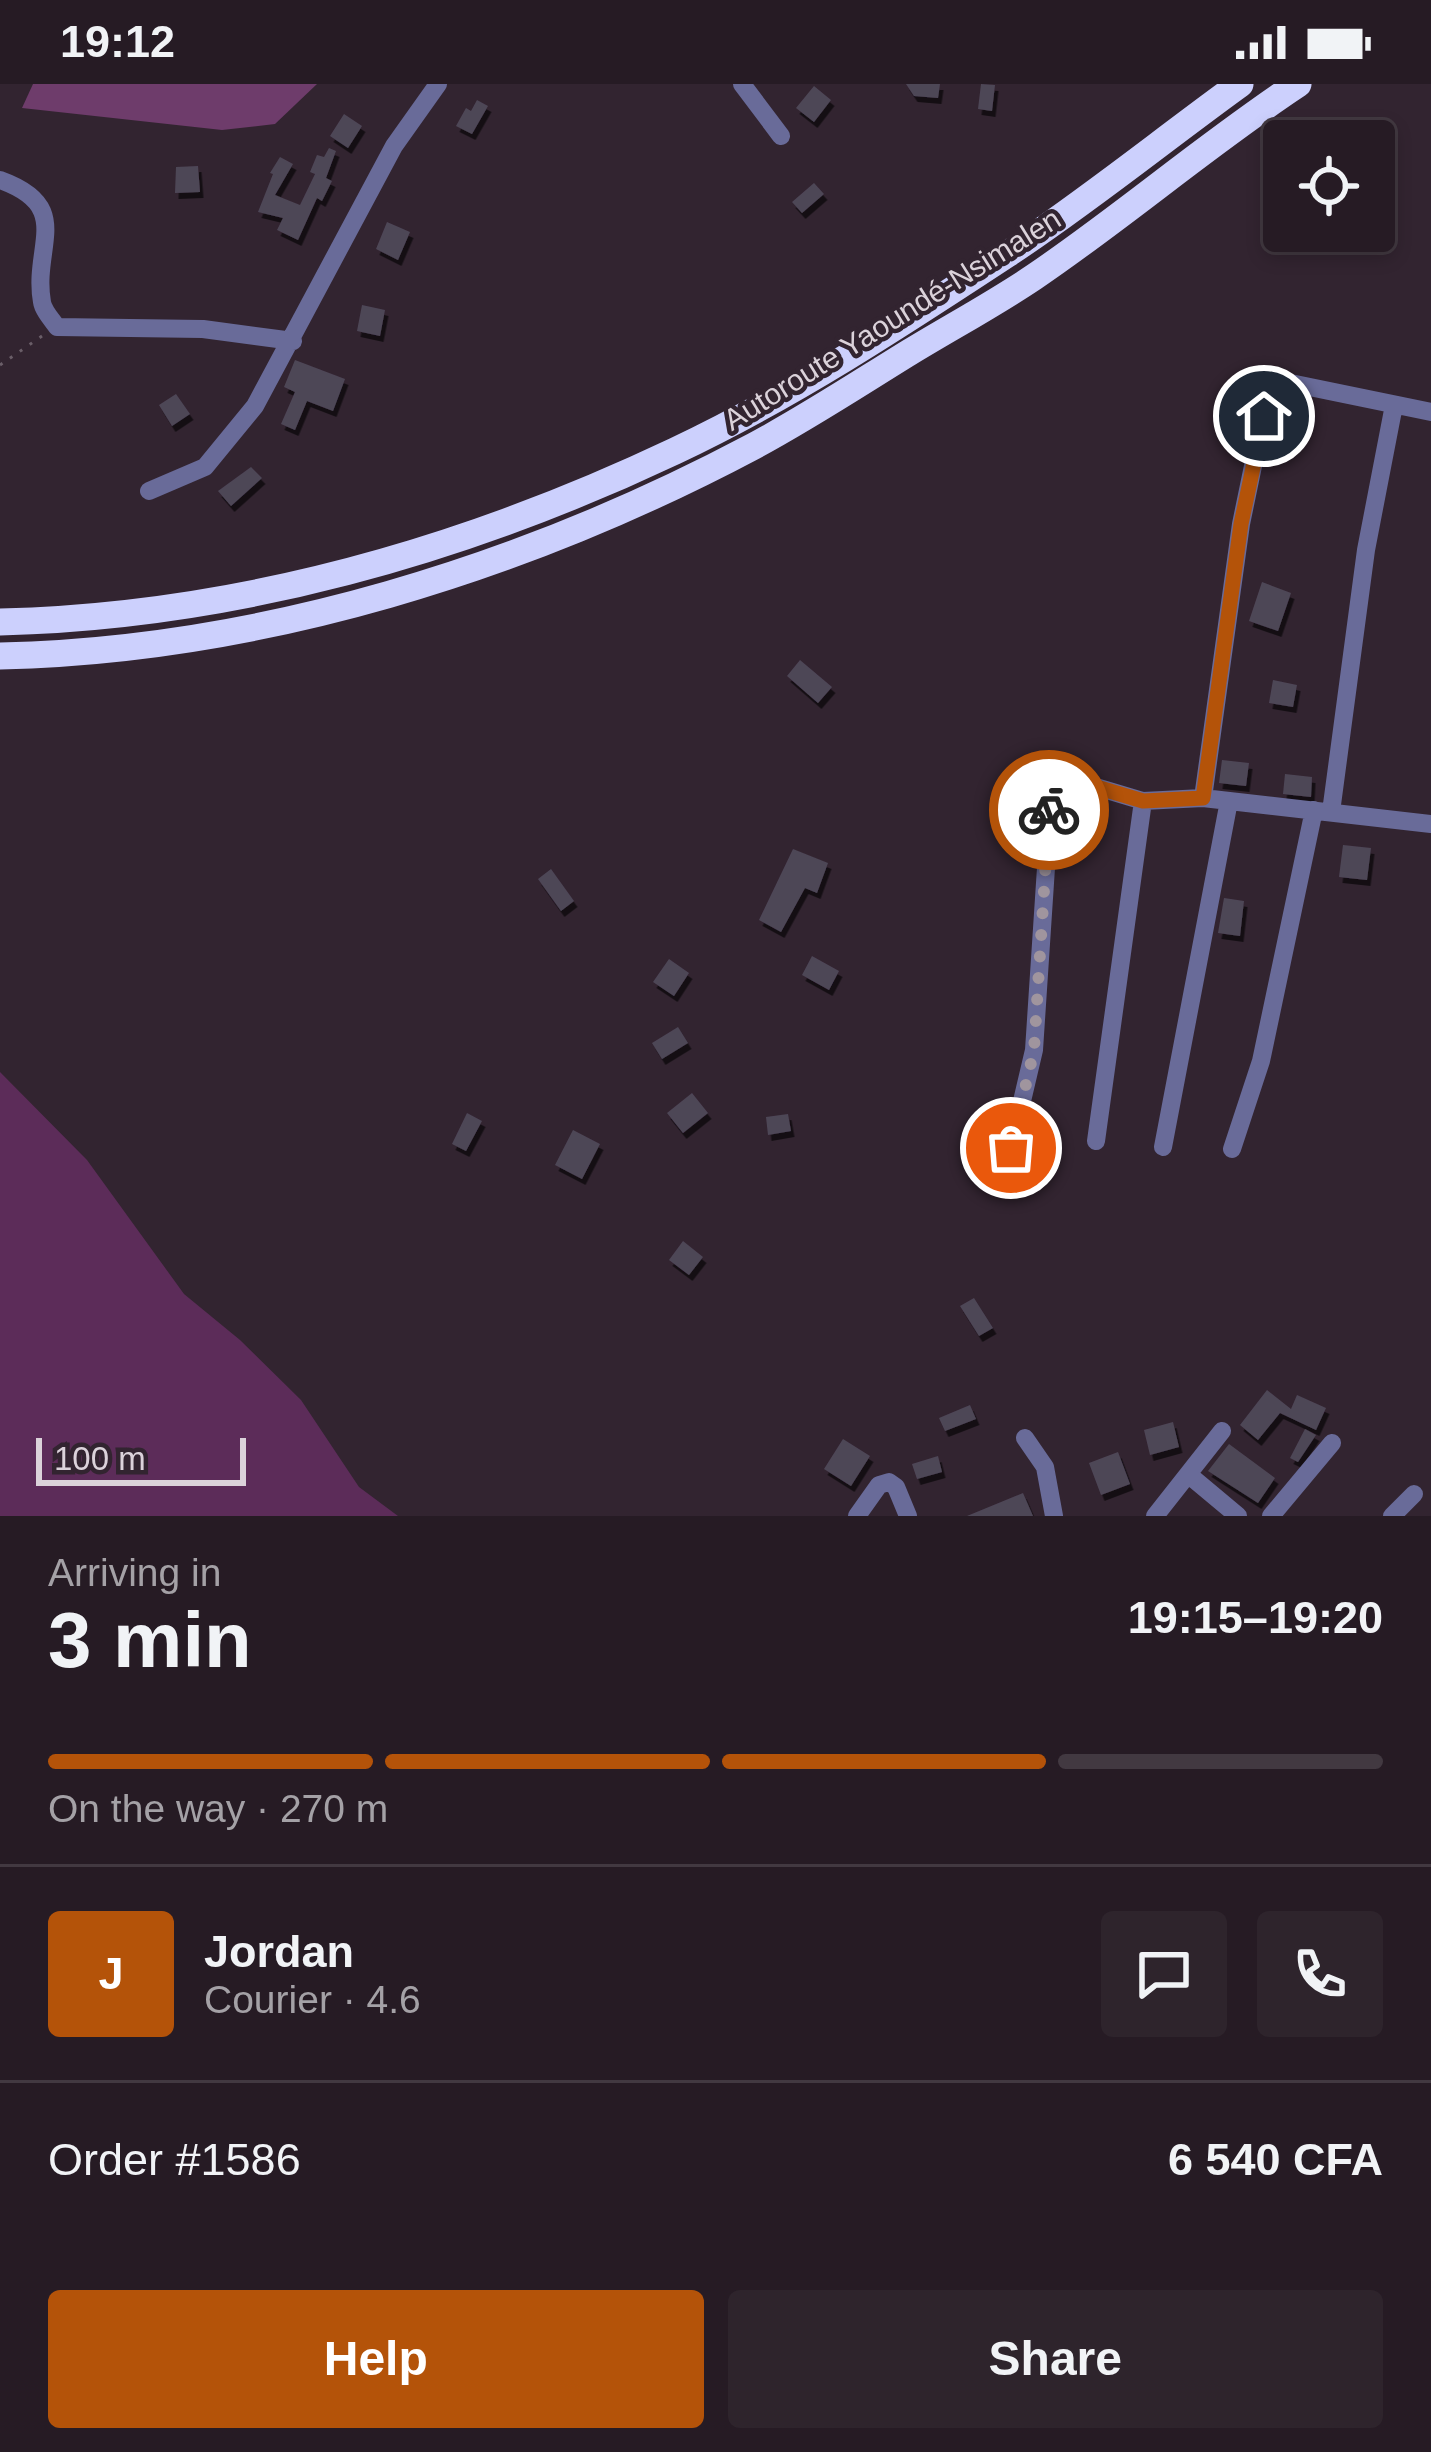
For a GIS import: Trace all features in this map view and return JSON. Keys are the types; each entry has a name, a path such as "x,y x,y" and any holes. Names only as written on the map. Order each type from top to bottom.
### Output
{"highway":[{"name":"Autoroute Yaoundé-Nsimalen","path":"0,622 167,609 272,591 472,536 572,497 699,439 895,325 1015,249 1240,84"},
{"name":"Autoroute Yaoundé-Nsimalen","path":"0,656 117,648 231,631 323,610 510,555 644,499 836,399 1033,277 1295,87"}],"street":[{"path":"149,490 190,475 220,454 255,406 394,146 438,84"},
{"path":"742,84 781,136"},
{"path":"0,180 32,194 42,206 46,232 41,305 56,327 203,329 293,341"},
{"path":"1203,798 1241,524 1271,379 1431,412"},
{"path":"1232,1149 1261,1061 1323,811 1394,405"},
{"path":"1011,1148 1034,1050 1050,807 1073,780 1143,801 1203,798 1430,820"},
{"path":"1096,1141 1143,801"},
{"path":"1163,1147 1229,801"},
{"path":"1155,1516 1222,1431"},
{"path":"1025,1438 1045,1467 1054,1516"},
{"path":"1271,1516 1332,1443"},
{"path":"1189,1475 1238,1516"},
{"path":"857,1516 879,1485 889,1481 908,1516"},
{"path":"1392,1516 1414,1494"}],"path":[{"path":"0,365 56,327"}],"shaded area":[{"path":"33,84 317,84 275,124 222,130 22,108"},
{"path":"0,1072 87,1160 184,1294 301,1400 359,1487 398,1516 0,1516"}],"building":[{"path":"906,84 940,84 938,98 914,96"},
{"path":"981,84 995,85 992,111 978,109"},
{"path":"814,86 831,100 814,122 796,108"},
{"path":"477,100 488,106 472,134 456,126"},
{"path":"344,114 362,126 348,148 330,136"},
{"path":"329,148 336,151 326,178 332,181 322,201 317,198 298,240 277,230 283,218 258,212 280,157 293,164 275,195 300,205 315,174 310,172 317,155 324,157"},
{"path":"198,166 200,192 175,193 176,167"},
{"path":"814,183 824,194 802,213 792,202"},
{"path":"387,222 410,232 398,260 376,249"},
{"path":"362,305 385,310 380,336 357,331"},
{"path":"295,360 345,379 333,411 307,401 295,430 281,424 295,392 284,387"},
{"path":"176,394 190,414 172,426 159,405"},
{"path":"251,467 262,478 231,506 218,491"},
{"path":"1262,582 1291,593 1278,631 1249,621"},
{"path":"800,660 832,687 818,703 787,676"},
{"path":"1273,680 1297,685 1293,707 1269,703"},
{"path":"1222,760 1249,763 1246,786 1219,783"},
{"path":"1285,774 1312,777 1311,797 1283,794"},
{"path":"1343,845 1371,848 1367,880 1339,877"},
{"path":"793,849 828,863 817,893 805,888 781,932 759,920"},
{"path":"551,869 574,901 561,911 538,879"},
{"path":"1224,898 1244,901 1240,936 1218,933"},
{"path":"812,956 839,971 829,990 802,975"},
{"path":"669,959 689,973 674,996 653,982"},
{"path":"678,1027 688,1043 662,1059 652,1043"},
{"path":"692,1093 708,1113 683,1133 667,1113"},
{"path":"467,1113 482,1121 466,1151 452,1144"},
{"path":"788,1114 791,1131 768,1135 766,1117"},
{"path":"573,1130 600,1144 582,1179 555,1165"},
{"path":"683,1241 703,1257 689,1275 669,1260"},
{"path":"974,1298 993,1328 979,1336 960,1306"},
{"path":"1267,1390 1291,1409 1297,1395 1326,1408 1316,1430 1280,1413 1258,1440 1240,1425"},
{"path":"970,1405 976,1419 945,1431 939,1418"},
{"path":"1173,1422 1179,1447 1150,1455 1144,1430"},
{"path":"1305,1429 1316,1435 1298,1462 1290,1458"},
{"path":"843,1439 870,1456 851,1486 824,1469"},
{"path":"1229,1444 1275,1478 1258,1503 1208,1471"},
{"path":"1118,1452 1130,1484 1101,1495 1089,1463"},
{"path":"938,1456 942,1472 917,1479 912,1464"},
{"path":"1023,1493 1033,1516 967,1516"}],"way so far":[{"path":"1011,1148 1034,1050 1049,810"}],"route":[{"path":"1049,810 1073,780 1143,801 1203,798 1241,524 1264,416"}]}
